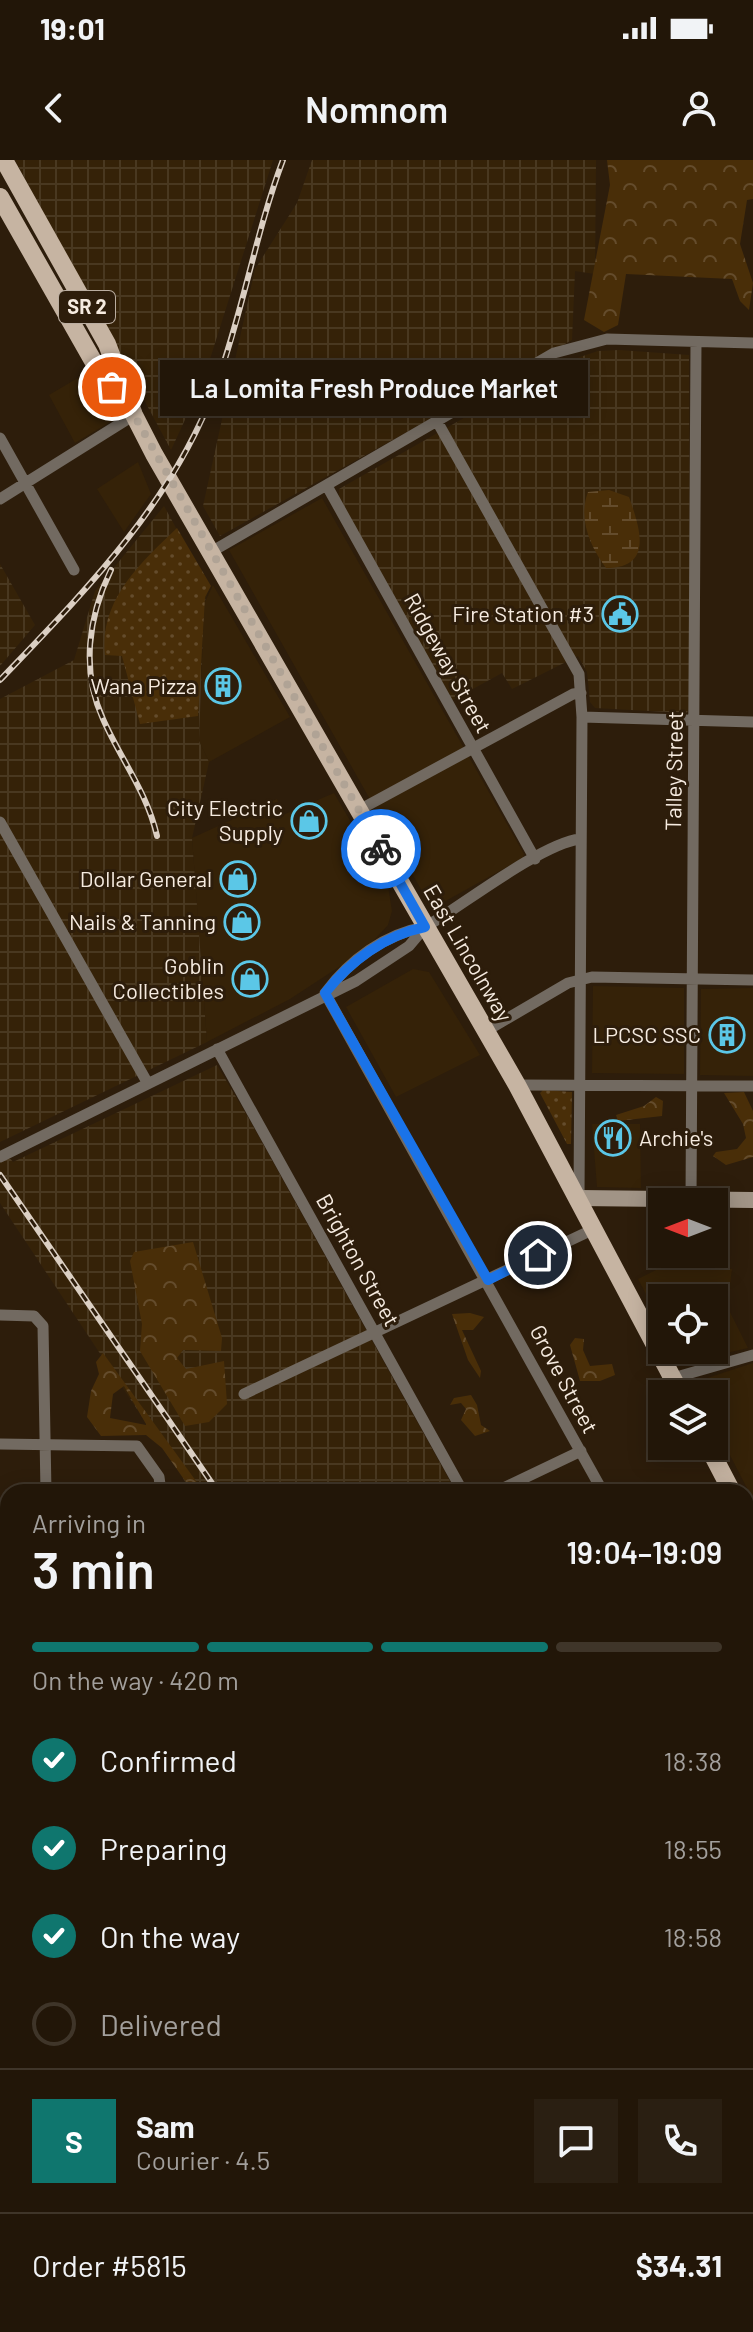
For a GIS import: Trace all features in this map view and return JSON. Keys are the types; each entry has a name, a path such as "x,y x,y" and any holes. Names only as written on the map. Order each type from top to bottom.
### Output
{"main road":[{"name":"East Lincolnway","path":"3,163 107,344 134,415"},
{"name":"East Lincolnway","path":"0,197 96,366 134,415 517,1085 674,1380"},
{"path":"715,1460 728,1484"}],"street":[{"path":"211,552 438,423 531,365 585,343 607,339 753,343"},
{"name":"Talley Street","path":"691,1188 696,342"},
{"path":"0,499 134,415"},
{"path":"438,423 579,674 582,717 579,1198 648,1199"},
{"path":"0,438 74,570"},
{"name":"Ridgeway Street","path":"327,486 535,859"},
{"path":"359,810 573,694 581,693"},
{"path":"582,717 753,722"},
{"path":"0,822 147,1082"},
{"path":"0,1157 325,993 356,981 409,946 425,927 535,859 569,840 580,839"},
{"path":"486,1031 558,988 579,980 753,980"},
{"name":"Grove Street","path":"325,993 488,1280 599,1484"},
{"name":"Brighton Street","path":"217,1049 459,1484"},
{"path":"517,1085 753,1086"},
{"path":"0,1150 32,1140"},
{"path":"728,1200 753,1200"},
{"path":"244,1394 594,1229"},
{"path":"0,1315 29,1314 39,1319 44,1333 46,1484"},
{"path":"692,1380 753,1355"},
{"path":"0,1444 137,1446 159,1477 160,1484"},
{"path":"512,1484 581,1451"}],"shaded area":[{"path":"15,160 273,160 203,381 171,450"},
{"path":"312,160 596,160 595,274 575,271 572,340 220,536 203,506 255,269 297,203"},
{"path":"598,351 689,355 690,709 686,713 595,708 590,702 587,672 578,656 512,689 502,673 451,701 339,504 339,489 559,364"},
{"path":"88,372 115,419 75,443 49,395"},
{"path":"138,462 151,494 124,532 97,489"},
{"path":"322,498 524,854 523,858 442,903 427,900 229,550"},
{"path":"164,506 209,588 204,604 199,741 209,762 192,838 207,1042 0,1142 0,699 74,660 95,591"},
{"path":"0,564 35,625 0,666"},
{"path":"213,585 290,717 209,762 199,741 204,604"},
{"path":"334,793 388,886 392,911 388,925 365,950 290,999 207,1042 192,838 277,799 283,815"},
{"path":"413,969 429,972 480,1055 396,1097 346,1007"},
{"path":"593,986 684,988 684,1074 592,1073"},
{"name":"LPCSC SSC","path":"753,988 753,1076 700,1075 701,989"},
{"path":"217,1065 452,1484 187,1484 0,1203 0,1161 9,1157 13,1162"},
{"path":"592,1124 640,1124 641,1188 597,1187"},
{"path":"660,1268 732,1269 728,1299 728,1284 648,1284 648,1298 638,1279"},
{"path":"728,1308 748,1348 728,1353"},
{"path":"753,1363 753,1484 745,1484 728,1451 728,1380 701,1380"}],"green space":[{"path":"607,160 753,160 753,199 747,200 740,244 753,283 749,310 740,301 732,279 626,274 618,325 604,332 584,320 610,185"},
{"path":"609,490 629,497 637,520 640,543 632,561 606,568 587,532 584,512 588,492"},
{"path":"177,528 211,586 205,597 198,716 140,724 122,656 105,655 105,635 115,600 125,584"},
{"path":"543,1090 572,1092 571,1144 567,1144 540,1093"},
{"path":"744,1092 753,1111 753,1157 726,1165 713,1156 716,1152 737,1149 746,1138 743,1124 724,1093"},
{"path":"656,1097 663,1101 662,1116 618,1121 616,1115 644,1106"},
{"path":"193,1242 222,1338 221,1351 183,1350 177,1358 186,1369 224,1361 227,1404 209,1422 185,1426 140,1351 142,1324 130,1261 134,1252"},
{"path":"470,1313 484,1317 473,1330 462,1330 481,1371 480,1378 468,1360 452,1314"},
{"path":"575,1338 584,1339 583,1350 590,1366 612,1364 615,1375 600,1381 580,1381 570,1345"},
{"path":"103,1353 198,1484 187,1484 162,1448 146,1435 101,1436 87,1417 91,1391 99,1374 96,1362","holes":["124,1386 146,1425 110,1418 113,1394"]},
{"path":"471,1395 477,1405 481,1425 490,1431 475,1436 461,1420 466,1409 461,1403 450,1405 454,1398"}],"railway":[{"path":"0,680 123,544 175,470 197,430 225,360 264,216 283,160"},
{"path":"111,570 93,625 90,644 92,682 103,719 140,790 157,836"},
{"path":"0,1175 212,1484"}],"way so far":[{"path":"112,387 134,415 381,849"}],"place":[{"name":"La Lomita Fresh Produce Market","path":"112,387"},
{"name":"Fire Station #3","path":"620,614"},
{"name":"Wana Pizza","path":"223,686"},
{"name":"City Electric Supply","path":"309,821"},
{"name":"Dollar General","path":"238,879"},
{"name":"Nails & Tanning","path":"242,922"},
{"name":"Goblin Collectibles","path":"250,979"},
{"name":"LPCSC SSC","path":"727,1035"},
{"name":"Archie's","path":"613,1138"}],"route":[{"path":"381,849 425,927 401,932 361,957 338,976 325,993 488,1280 538,1255"}]}
